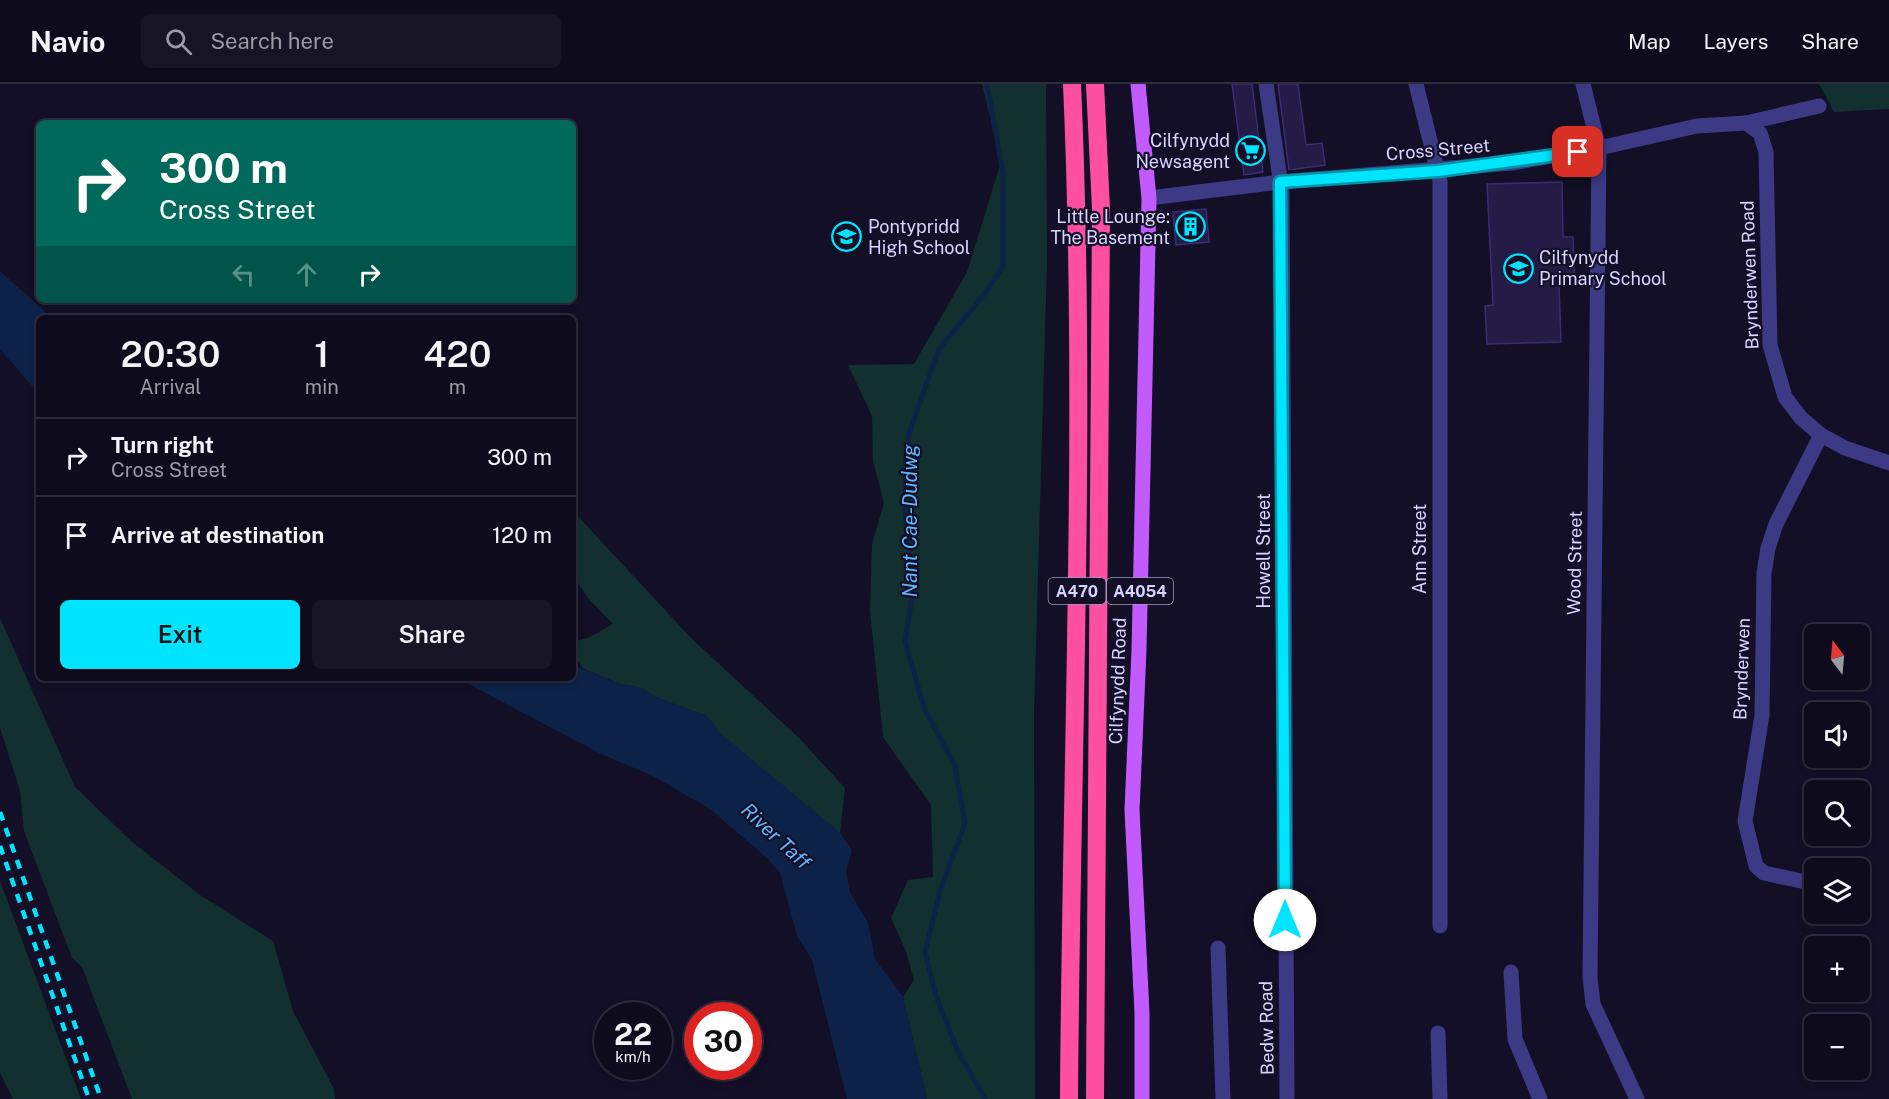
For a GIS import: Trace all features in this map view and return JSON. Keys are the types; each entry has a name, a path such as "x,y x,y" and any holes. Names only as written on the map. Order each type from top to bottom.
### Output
{"highway":[{"name":"A470","path":"1069,1099 1078,560 1078,213 1072,84"},
{"name":"A470","path":"1095,84 1101,256 1095,1099"}],"main road":[{"name":"Cilfynydd Road","path":"1138,84 1149,198 1139,650 1132,810 1142,1013 1142,1099"}],"street":[{"name":"Howell Street","path":"1266,84 1280,182 1285,920"},
{"name":"Ann Street","path":"1416,84 1438,171 1440,926"},
{"name":"Wood Street","path":"1583,84 1599,148 1590,977 1593,1004 1637,1099"},
{"path":"1746,123 1819,106"},
{"name":"Cross Street","path":"1149,198 1280,182 1438,171 1512,163 1599,148 1677,129 1746,123"},
{"name":"Brynderwen Road","path":"1746,123 1760,133 1766,152 1770,345 1785,397 1801,418 1821,435 1845,448 1889,463"},
{"name":"Brynderwen","path":"1801,881 1764,873 1756,866 1745,821 1762,715 1764,573 1768,548 1776,524 1821,435"},
{"name":"Bedw Road","path":"1285,920 1287,1099"},
{"path":"1218,948 1223,1099"},
{"path":"1511,972 1515,1039 1540,1099"},
{"path":"1438,1033 1440,1099"}],"green space":[{"path":"982,84 1046,84 1047,263 1034,713 1035,1099 927,1099 903,997 914,980 906,951 891,918 908,880 933,877 931,805 883,737 870,611 872,544 884,503 873,461 872,416 848,365 914,364 967,272 1001,162"},
{"path":"1819,84 1889,84 1889,109 1834,112"},
{"path":"576,514 692,639 799,738 845,788 840,833 719,733 707,716 655,697 642,688 620,684 582,668 576,657 576,641 590,637 613,624 588,598 576,580"},
{"path":"0,618 75,787 131,841 200,895 273,941 293,1011 334,1089 335,1099 132,1099 82,967 72,958 24,831 20,790 0,728"},
{"path":"0,881 81,1099 13,1099 0,1073"}],"water":[{"path":"0,271 49,315 36,315 36,391 0,349"},
{"name":"River Taff","path":"576,666 620,684 642,688 655,697 707,716 720,733 840,833 852,850 846,872 850,892 868,923 875,959 903,997 927,1099 847,1099 812,960 797,936 780,873 768,859 710,809 653,776 601,754 463,681 576,681"}],"building":[{"path":"1232,84 1252,84 1263,172 1244,175"},
{"path":"1278,84 1298,84 1306,145 1322,143 1325,165 1289,170"},
{"path":"1562,182 1563,237 1573,237 1575,285 1559,285 1561,342 1487,344 1485,306 1493,305 1487,184"},
{"name":"Little Lounge: The Basement","path":"1206,209 1209,242 1176,245 1173,212"}],"waterway":[{"name":"Nant Cae-Dudwg","path":"985,1099 957,1049 936,996 925,952 940,891 965,823 955,766 924,708 905,641 913,591 905,510 905,468 909,433 939,349 986,292 1003,266 1003,173 987,84"}],"railway":[{"path":"0,812 101,1099"},
{"path":"0,846 89,1099"}],"place":[{"name":"Cilfynydd Newsagent","path":"1251,151"},
{"name":"Little Lounge: The Basement","path":"1191,227"},
{"name":"Pontypridd High School","path":"847,237"},
{"name":"Cilfynydd Primary School","path":"1518,268"}],"route":[{"path":"1285,920 1282,192 1280,182 1438,171 1512,163 1578,152"}]}
